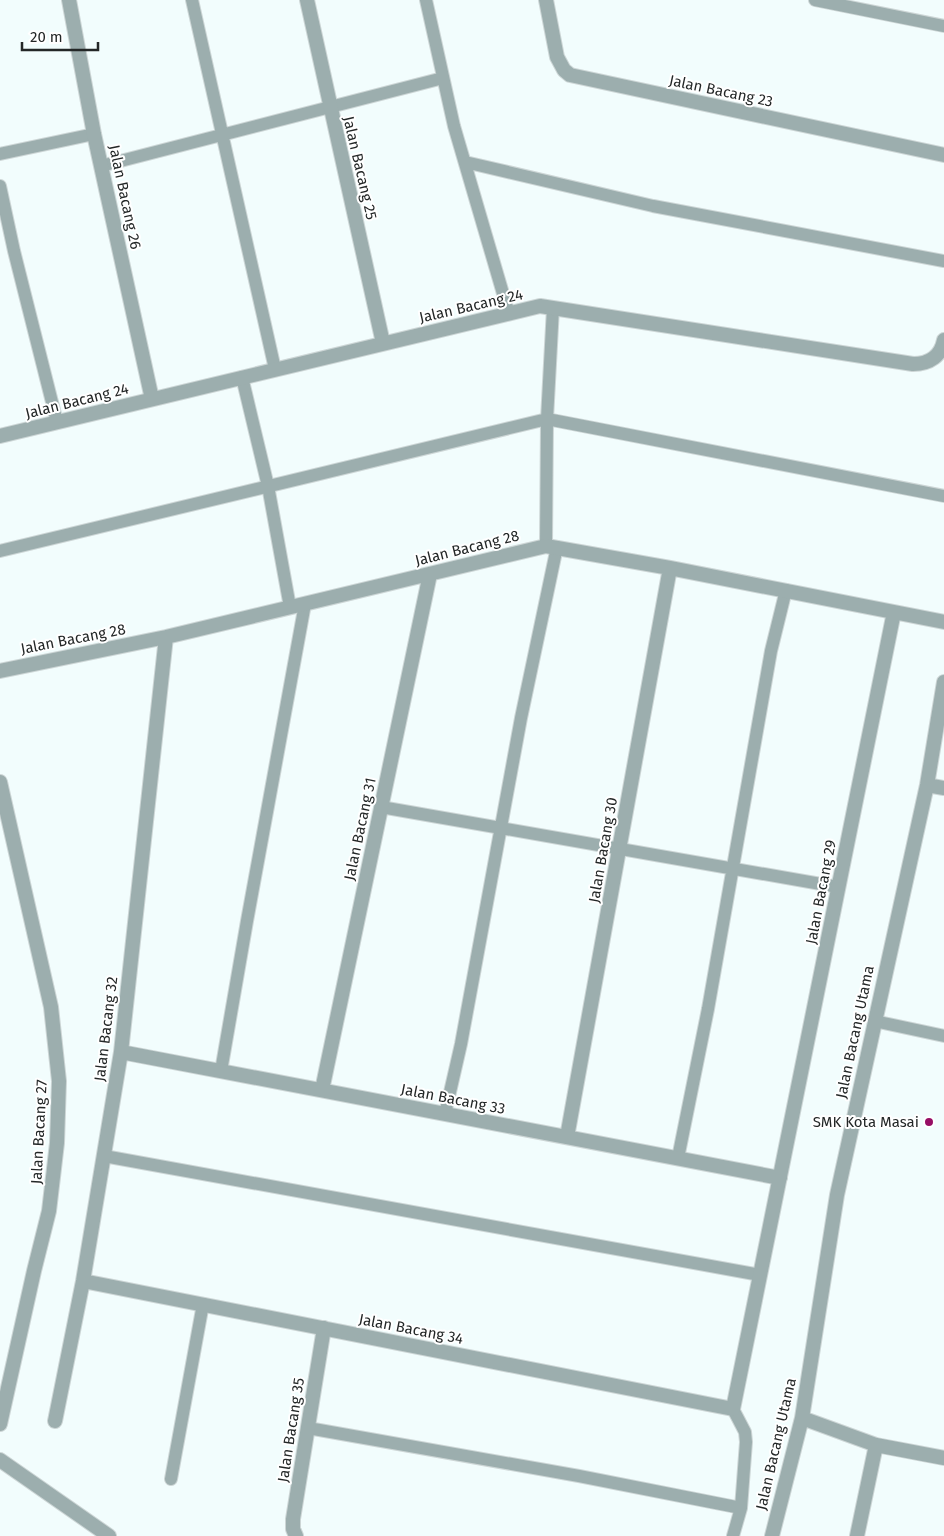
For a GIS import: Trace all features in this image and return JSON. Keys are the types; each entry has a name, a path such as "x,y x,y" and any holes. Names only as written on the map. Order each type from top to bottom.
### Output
{"street":[{"name":"Jalan Bacang 26","path":"70,0 94,134 152,399"},
{"name":"Jalan Bacang 25","path":"307,0 383,343"},
{"name":"Jalan Bacang 23","path":"546,0 557,57 564,70 570,75 944,155"},
{"name":"Jalan Bacang 24","path":"0,436 540,306 913,364 923,364 932,360 939,354 944,340"},
{"name":"Jalan Bacang 28","path":"0,671 166,637 552,546 944,622"},
{"name":"Jalan Bacang 30","path":"567,1137 670,568"},
{"name":"Jalan Bacang 31","path":"322,1090 430,574"},
{"name":"Jalan Bacang 29","path":"733,1409 894,612"},
{"name":"Jalan Bacang 32","path":"55,1421 83,1281 120,1052 166,637"},
{"name":"Jalan Bacang Utama","path":"772,1536 802,1418 837,1195 927,785 944,682"},
{"name":"Jalan Bacang 27","path":"0,782 51,1007 59,1081 57,1143 49,1210 0,1424"},
{"path":"927,785 944,788"},
{"name":"Jalan Bacang 33","path":"120,1052 780,1178"},
{"name":"Jalan Bacang 34","path":"83,1281 733,1409"},
{"name":"Jalan Bacang 35","path":"296,1536 293,1529 293,1519 324,1328"},
{"path":"802,1418 876,1445 944,1458"},
{"path":"857,1536 876,1445"},
{"path":"0,1460 108,1536"}],"lane":[{"path":"192,0 275,369"},
{"path":"426,0 454,126 509,314"},
{"path":"815,0 944,26"},
{"path":"101,166 443,78"},
{"path":"0,154 94,134"},
{"path":"465,162 653,206 944,261"},
{"path":"0,186 14,251 57,422"},
{"path":"445,1114 461,1044 552,546 546,419 553,308"},
{"path":"242,377 268,486 290,607"},
{"path":"0,551 546,419 944,496"},
{"path":"678,1158 708,1009 771,651 786,590"},
{"path":"221,1071 305,604"},
{"path":"381,807 838,887"},
{"path":"874,1021 944,1036"},
{"path":"104,1156 760,1275"},
{"path":"171,1479 203,1304"},
{"path":"733,1409 746,1437 741,1508 733,1536"},
{"path":"308,1428 579,1476 741,1508"}],"place":[{"name":"SMK Kota Masai","path":"929,1122"}]}
